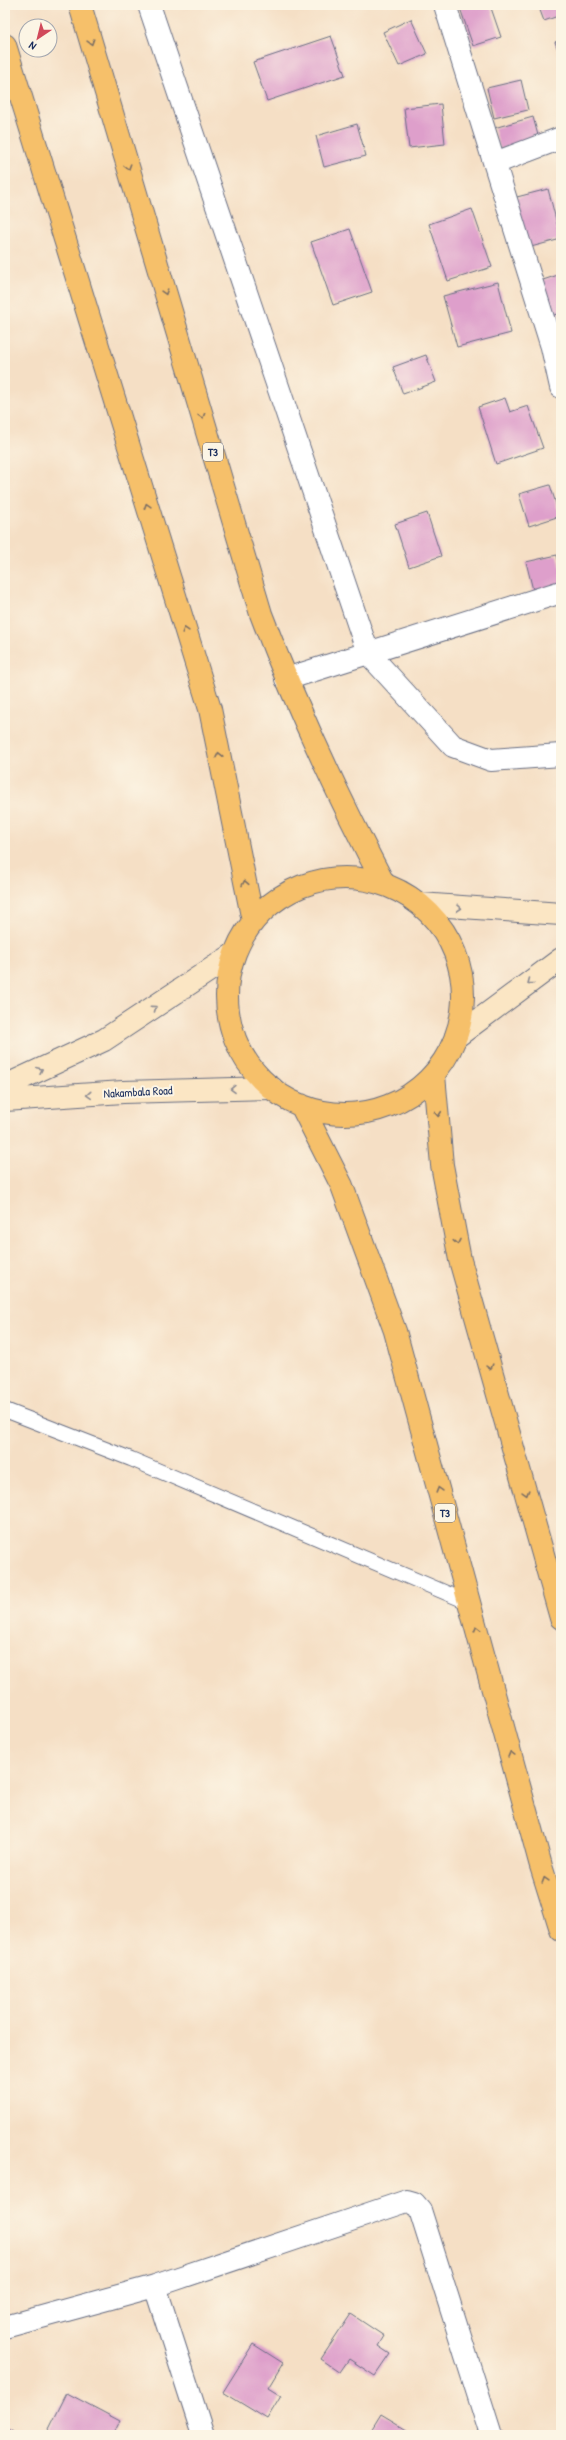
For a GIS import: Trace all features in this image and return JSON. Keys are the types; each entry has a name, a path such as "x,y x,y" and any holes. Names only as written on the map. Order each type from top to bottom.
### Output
{"highway":[{"name":"T3","path":"80,5 261,614 286,679 332,783 384,884"},
{"path":"5,45 210,709 253,921"},
{"path":"348,877 384,884 402,892 420,904 444,931 459,965 464,1001 456,1037 447,1057 434,1075 406,1098 372,1111 337,1114 301,1105 272,1088 246,1061 231,1027 226,991 234,954 253,921 279,897 312,882 348,877"},
{"path":"434,1075 442,1165 460,1260 561,1618"},
{"name":"T3","path":"301,1105 342,1186 395,1331 541,1866 561,1930"}],"main road":[{"path":"420,904 491,911 561,914"},
{"path":"5,1086 104,1040 234,954"},
{"path":"456,1037 561,959"},
{"name":"Nakambala Road","path":"5,1100 123,1092 272,1088"}],"street":[{"path":"149,5 368,653 453,746 491,760 561,755"},
{"path":"445,5 495,163 556,345 561,386"},
{"path":"495,163 561,138"},
{"path":"286,679 561,592"},
{"path":"5,2327 155,2286 400,2201 414,2203 420,2210 491,2435"},
{"path":"155,2286 203,2435"}],"lane":[{"path":"5,1410 131,1459 470,1603"}],"building":[{"path":"459,5 490,5 501,37 473,46"},
{"path":"538,5 561,5 561,15 544,21"},
{"path":"411,19 427,54 399,66 383,32"},
{"path":"331,36 345,75 267,101 253,62"},
{"path":"561,40 561,58 555,42"},
{"path":"521,80 528,110 494,118 487,88"},
{"path":"441,104 445,144 409,148 404,108"},
{"path":"533,117 539,139 500,149 494,128"},
{"path":"357,124 366,156 324,167 316,136"},
{"path":"548,189 561,239 527,248 513,198"},
{"path":"472,209 492,267 448,281 429,224"},
{"path":"350,229 372,292 333,305 311,242"},
{"path":"561,274 561,312 552,316 540,281"},
{"path":"498,282 511,333 457,347 443,296"},
{"path":"426,355 436,382 403,394 393,367"},
{"path":"505,398 510,412 528,406 543,448 496,464 478,407"},
{"path":"550,485 560,516 529,526 519,494"},
{"path":"427,513 441,556 409,567 395,524"},
{"path":"557,555 561,570 561,588 534,594 526,562"},
{"path":"351,2314 384,2336 378,2346 390,2354 375,2376 349,2359 340,2372 321,2359"},
{"path":"253,2344 283,2363 268,2388 281,2396 267,2419 223,2392"},
{"path":"67,2393 120,2421 113,2435 46,2435"},
{"path":"381,2414 416,2435 368,2435"},
{"path":"5,2427 14,2432 13,2435 5,2435"}]}
